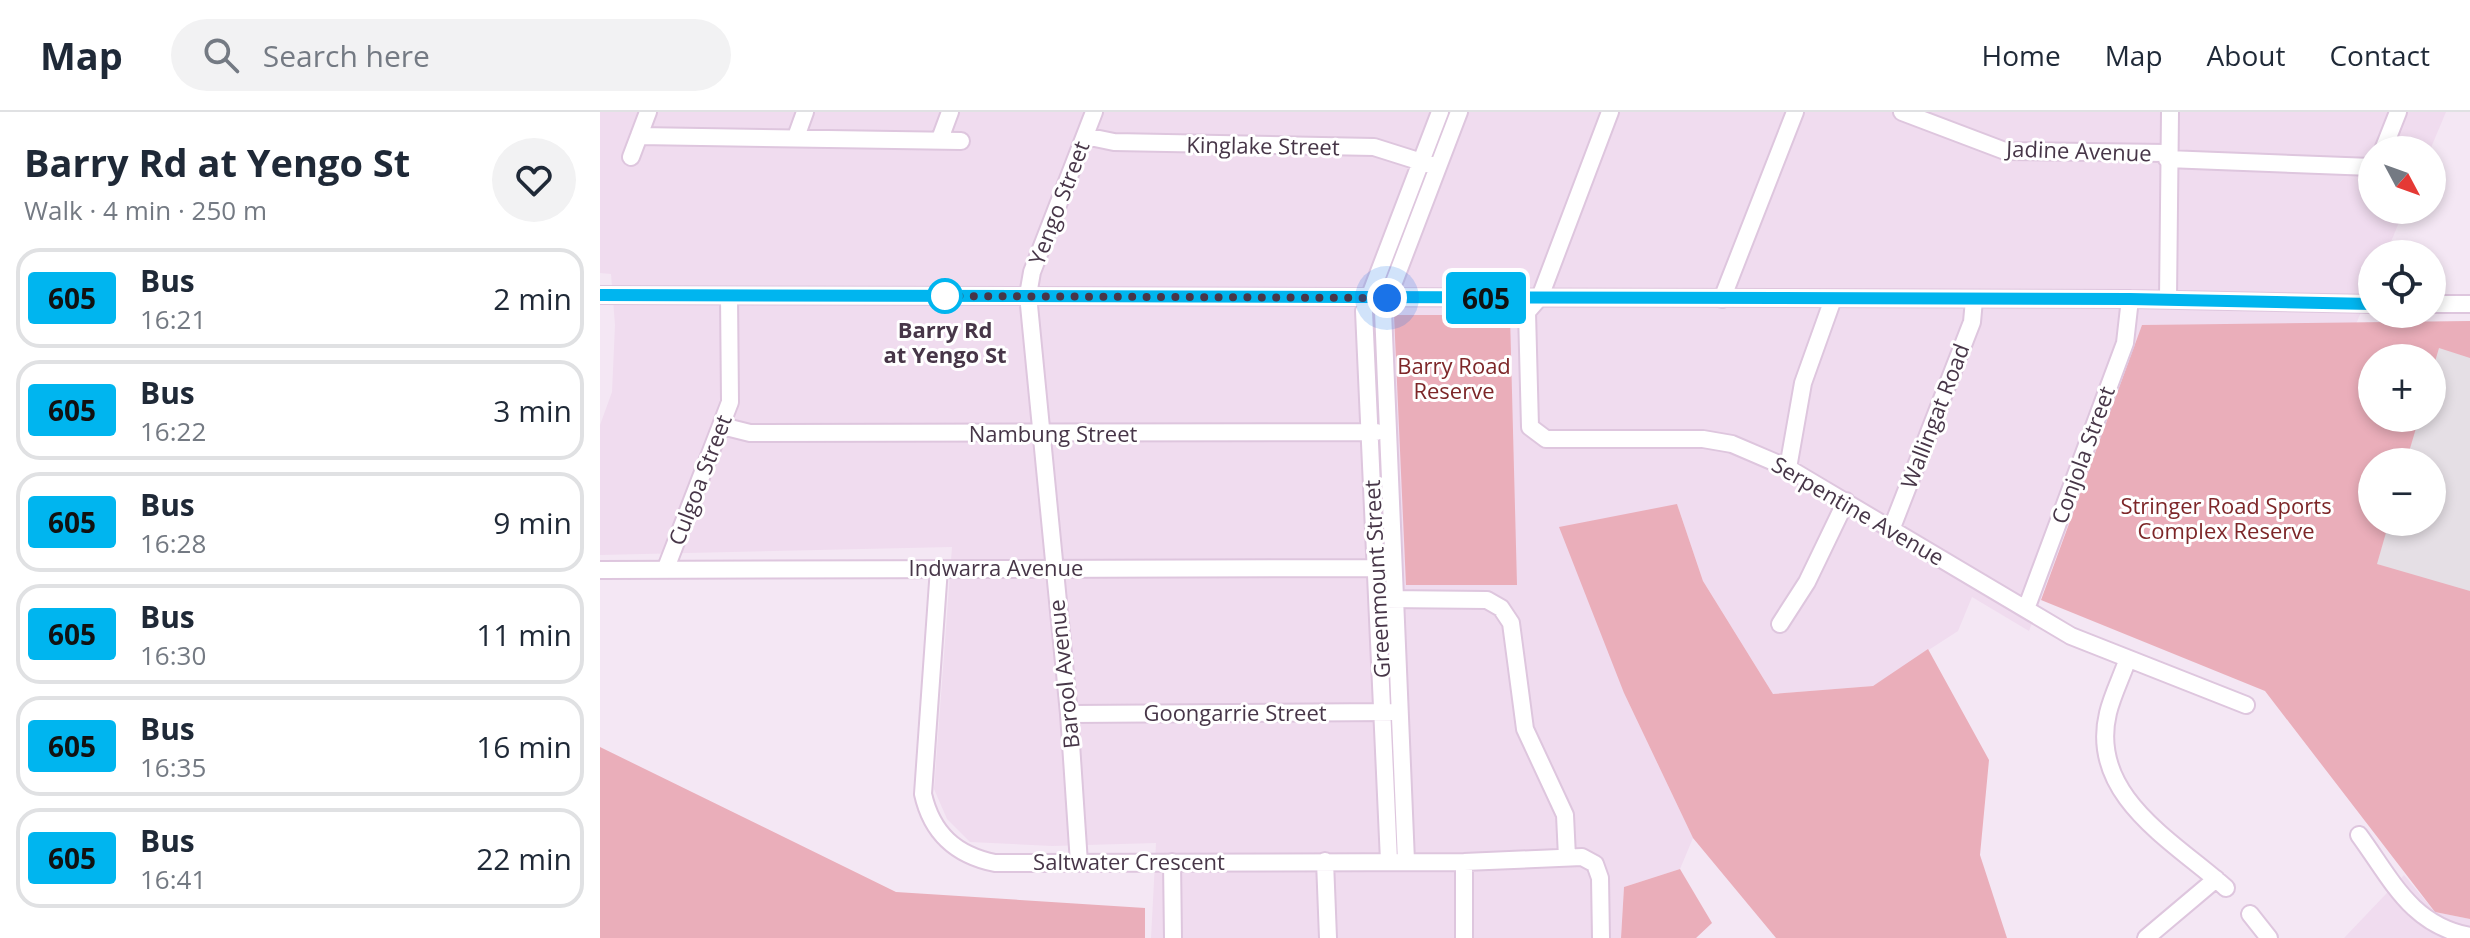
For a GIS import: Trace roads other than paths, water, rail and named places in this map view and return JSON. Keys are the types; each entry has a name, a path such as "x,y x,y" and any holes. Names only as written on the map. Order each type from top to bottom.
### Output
{"street":[{"path":"631,157 648,112"},
{"path":"796,137 805,112"},
{"path":"940,139 950,112"},
{"name":"Yengo Street","path":"1028,295 1032,272 1094,112"},
{"path":"1379,298 1421,161 1440,112"},
{"path":"1379,298 1438,168 1459,112"},
{"name":"Serpentine Avenue","path":"1610,112 1540,297 1527,312 1527,412 1530,427 1546,439 1703,439 1732,444 1788,468 2071,636 2127,661 2246,705"},
{"path":"1722,299 1795,112"},
{"name":"Jadine Avenue","path":"1902,112 2005,151 2167,156 2358,167"},
{"path":"2168,300 2167,156 2170,112"},
{"path":"2389,136 2398,112"},
{"path":"639,136 961,141"},
{"name":"Kinglake Street","path":"1085,136 1114,142 1374,147 1438,168"},
{"path":"600,295 2130,299 2358,304"},
{"name":"Barool Avenue","path":"1028,295 1069,714 1079,863"},
{"name":"Culgoa Street","path":"666,568 722,426 731,392 729,296"},
{"name":"Greenmount Street","path":"1379,298 1383,311 1377,432 1398,861"},
{"path":"1788,468 1790,441 1803,383 1833,299"},
{"name":"Conjola Street","path":"2026,609 2125,343 2130,299"},
{"name":"Wallingat Road","path":"1891,530 1972,322 1974,300"},
{"path":"2446,304 2470,304"},
{"name":"Nambung Street","path":"722,426 750,433 1043,435 1377,432"},
{"path":"1780,624 1807,582 1846,501"},
{"name":"Saltwater Crescent","path":"939,568 923,794 931,821 952,847 974,858 995,863 1464,862 1582,857 1595,864 1600,878 1601,938"},
{"name":"Indwarra Avenue","path":"600,570 1384,568"},
{"path":"1386,599 1487,600 1497,605 1508,617 1518,658 1525,729 1562,807 1567,857"},
{"path":"2127,661 2107,715 2112,772 2126,800 2142,819 2221,884 2146,938"},
{"name":"Goongarrie Street","path":"1069,714 1393,712"},
{"path":"2359,835 2410,907 2443,931 2470,936"},
{"path":"1325,861 1328,938"},
{"path":"1172,862 1173,938"},
{"path":"1464,862 1464,938"},
{"path":"2250,914 2269,938"}],"place":[{"name":"Barry Rd at Yengo St","path":"945,296"}],"park label":[{"name":"Barry Road Reserve","path":"1454,378"},
{"name":"Stringer Road Sports Complex Reserve","path":"2226,518"}]}
